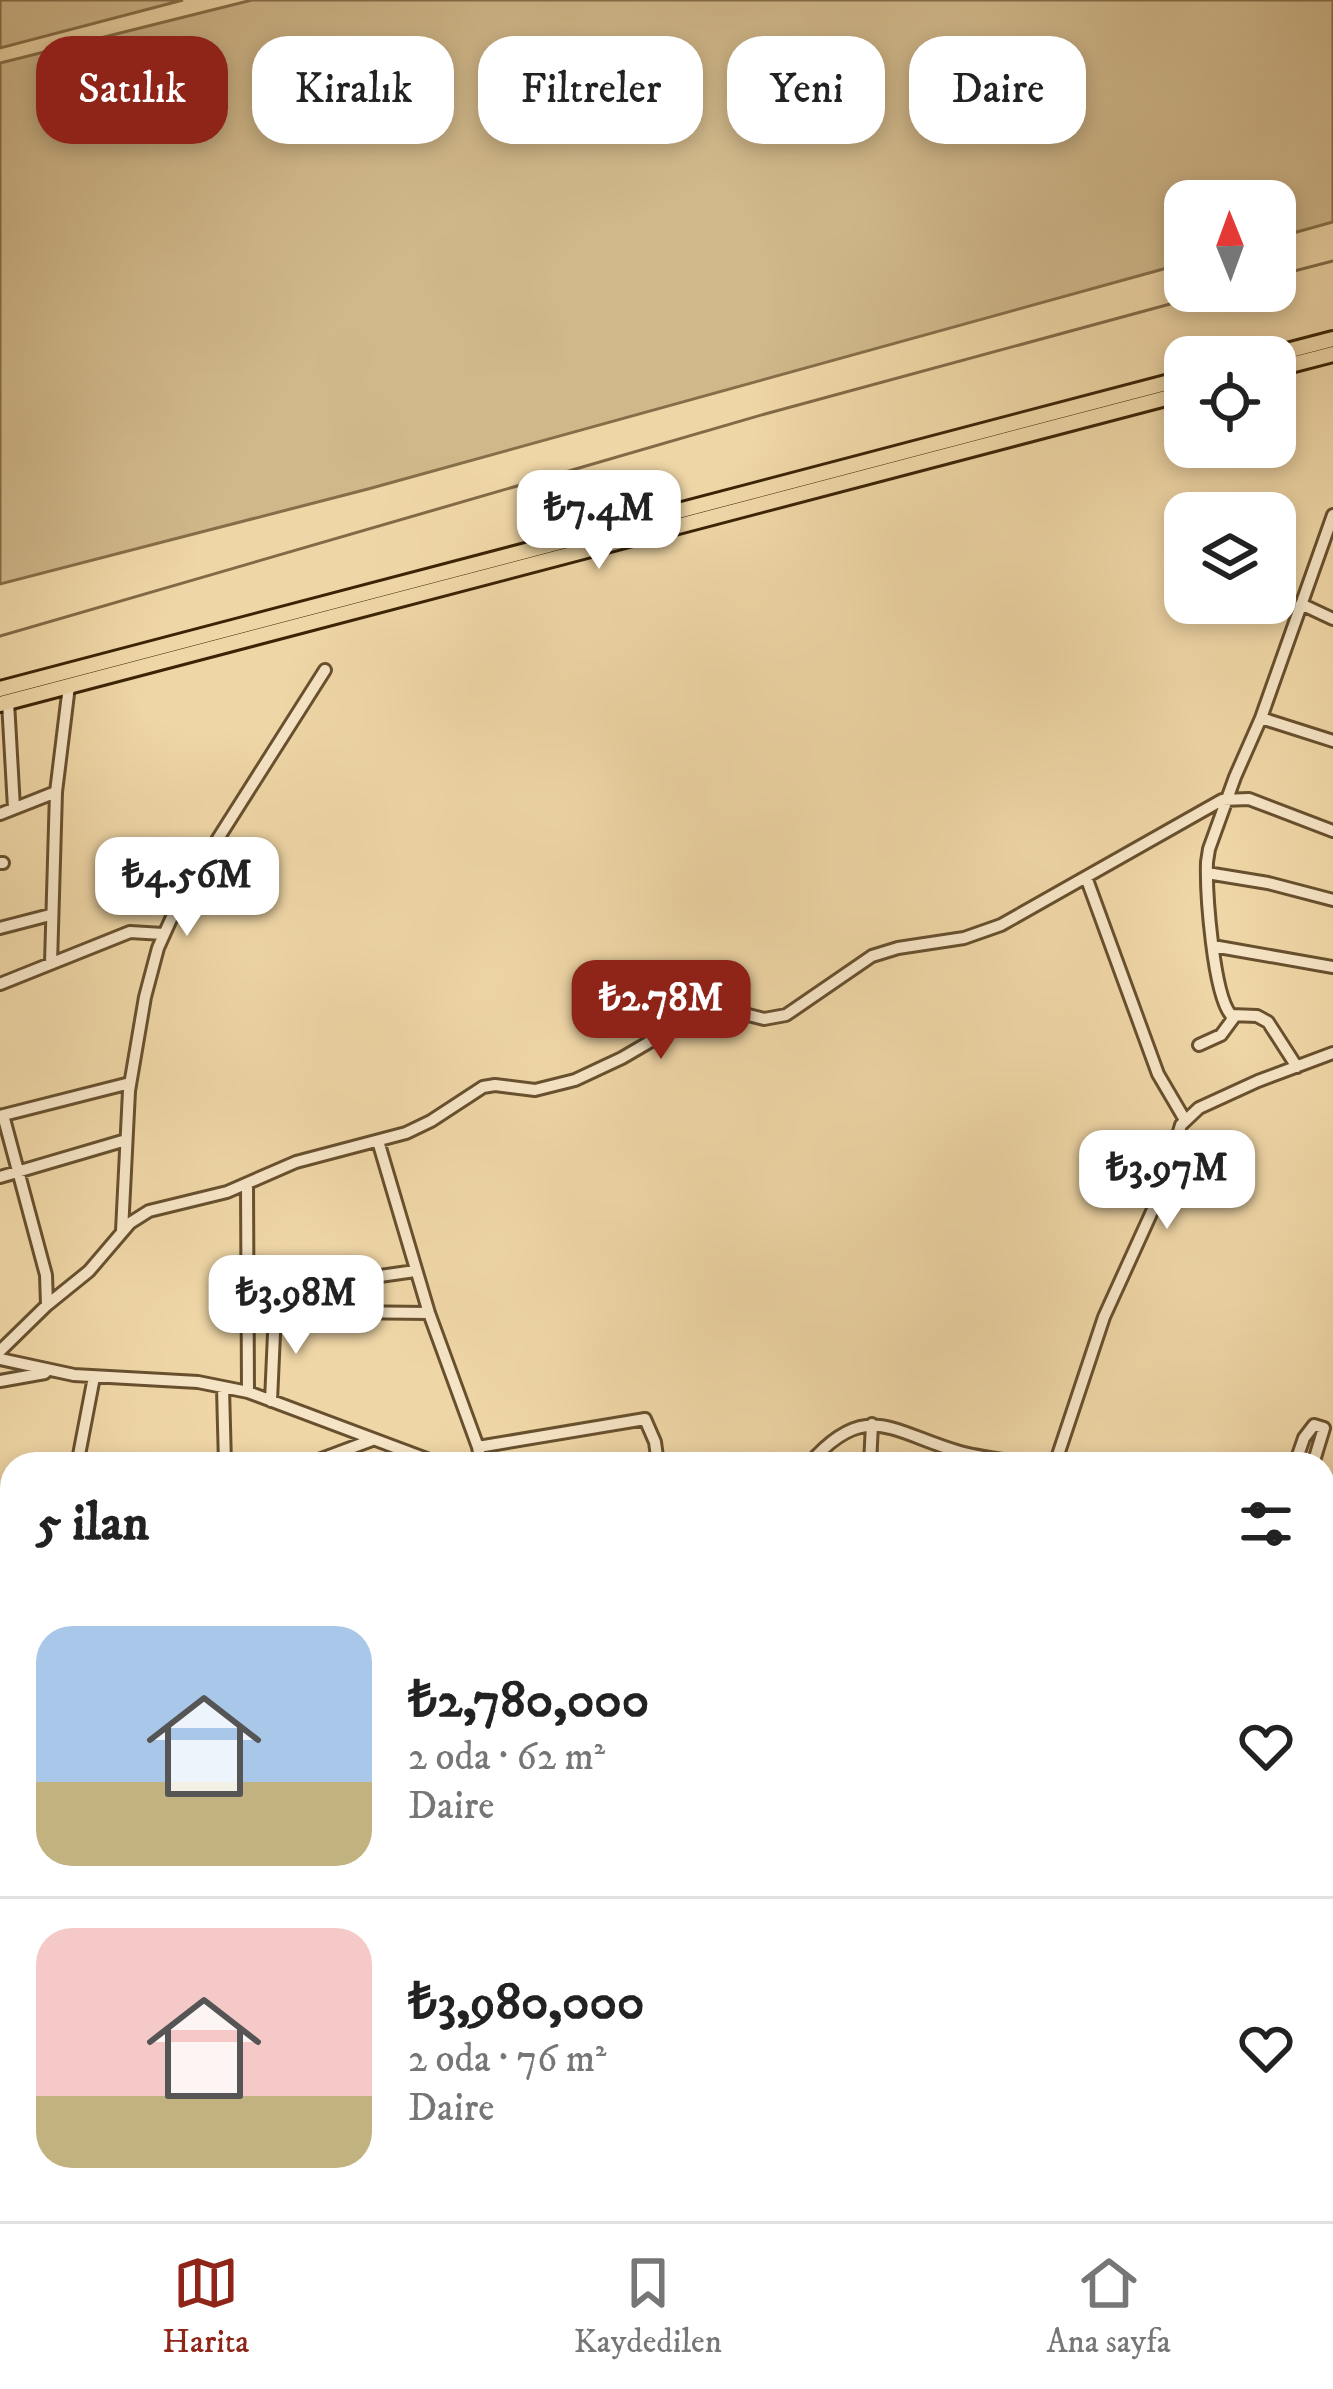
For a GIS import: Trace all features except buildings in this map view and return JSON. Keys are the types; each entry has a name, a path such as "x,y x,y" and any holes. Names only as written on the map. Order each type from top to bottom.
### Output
{"main road":[{"path":"1296,349 1333,339"},
{"path":"1296,364 1333,354"},
{"path":"3,698 1164,384"},
{"path":"3,698 69,686 1164,399"}],"street":[{"path":"1297,1066 1268,1022 1257,1016 1235,1016 1224,1006 1207,873 1209,848 1333,515"},
{"path":"1300,604 1333,619"},
{"path":"122,1235 130,1083 148,981 164,934 181,897 325,670"},
{"path":"51,963 56,792 69,686"},
{"path":"3,698 14,808"},
{"path":"1261,718 1333,741"},
{"path":"0,814 56,792"},
{"path":"408,1452 248,1393 198,1382 54,1372 0,1360 47,1305 89,1271 136,1219 158,1207 210,1197 296,1162 418,1127 483,1087 543,1089 589,1074 704,1010 721,1008 764,1019 786,1015 872,956 986,932 1222,800 1249,799 1333,831"},
{"path":"1207,873 1333,900"},
{"path":"1086,877 1158,1074 1185,1120"},
{"path":"0,928 50,915"},
{"path":"0,984 130,932 164,934"},
{"path":"1214,946 1333,967"},
{"path":"1199,1045 1221,1035 1235,1016"},
{"path":"1059,1452 1105,1317 1160,1194 1185,1120 1199,1108 1333,1053"},
{"path":"47,1305 46,1275 2,1116 130,1083"},
{"path":"0,1177 125,1140"},
{"path":"378,1141 415,1271 479,1452"},
{"path":"247,1184 248,1393"},
{"path":"247,1295 415,1271"},
{"path":"248,1311 429,1313"},
{"path":"271,1401 275,1311"},
{"path":"0,1381 54,1372"},
{"path":"80,1452 94,1377"},
{"path":"223,1388 225,1452"},
{"path":"478,1447 645,1419 657,1452"},
{"path":"822,1452 838,1437 872,1424 964,1452"},
{"path":"871,1452 872,1424"},
{"path":"1299,1452 1314,1425 1324,1428 1317,1452"},
{"path":"340,1452 374,1439"}],"shaded area":[{"path":"0,0 183,0 36,36 0,48"},
{"path":"252,0 1333,0 1333,222 1296,232 1296,180 1164,180 1164,269 368,489 0,584 0,63 36,54 36,144 228,144 228,36 108,36"}],"waterway":[{"path":"1296,271 1333,261"},
{"path":"0,636 765,414 1164,306"}]}
